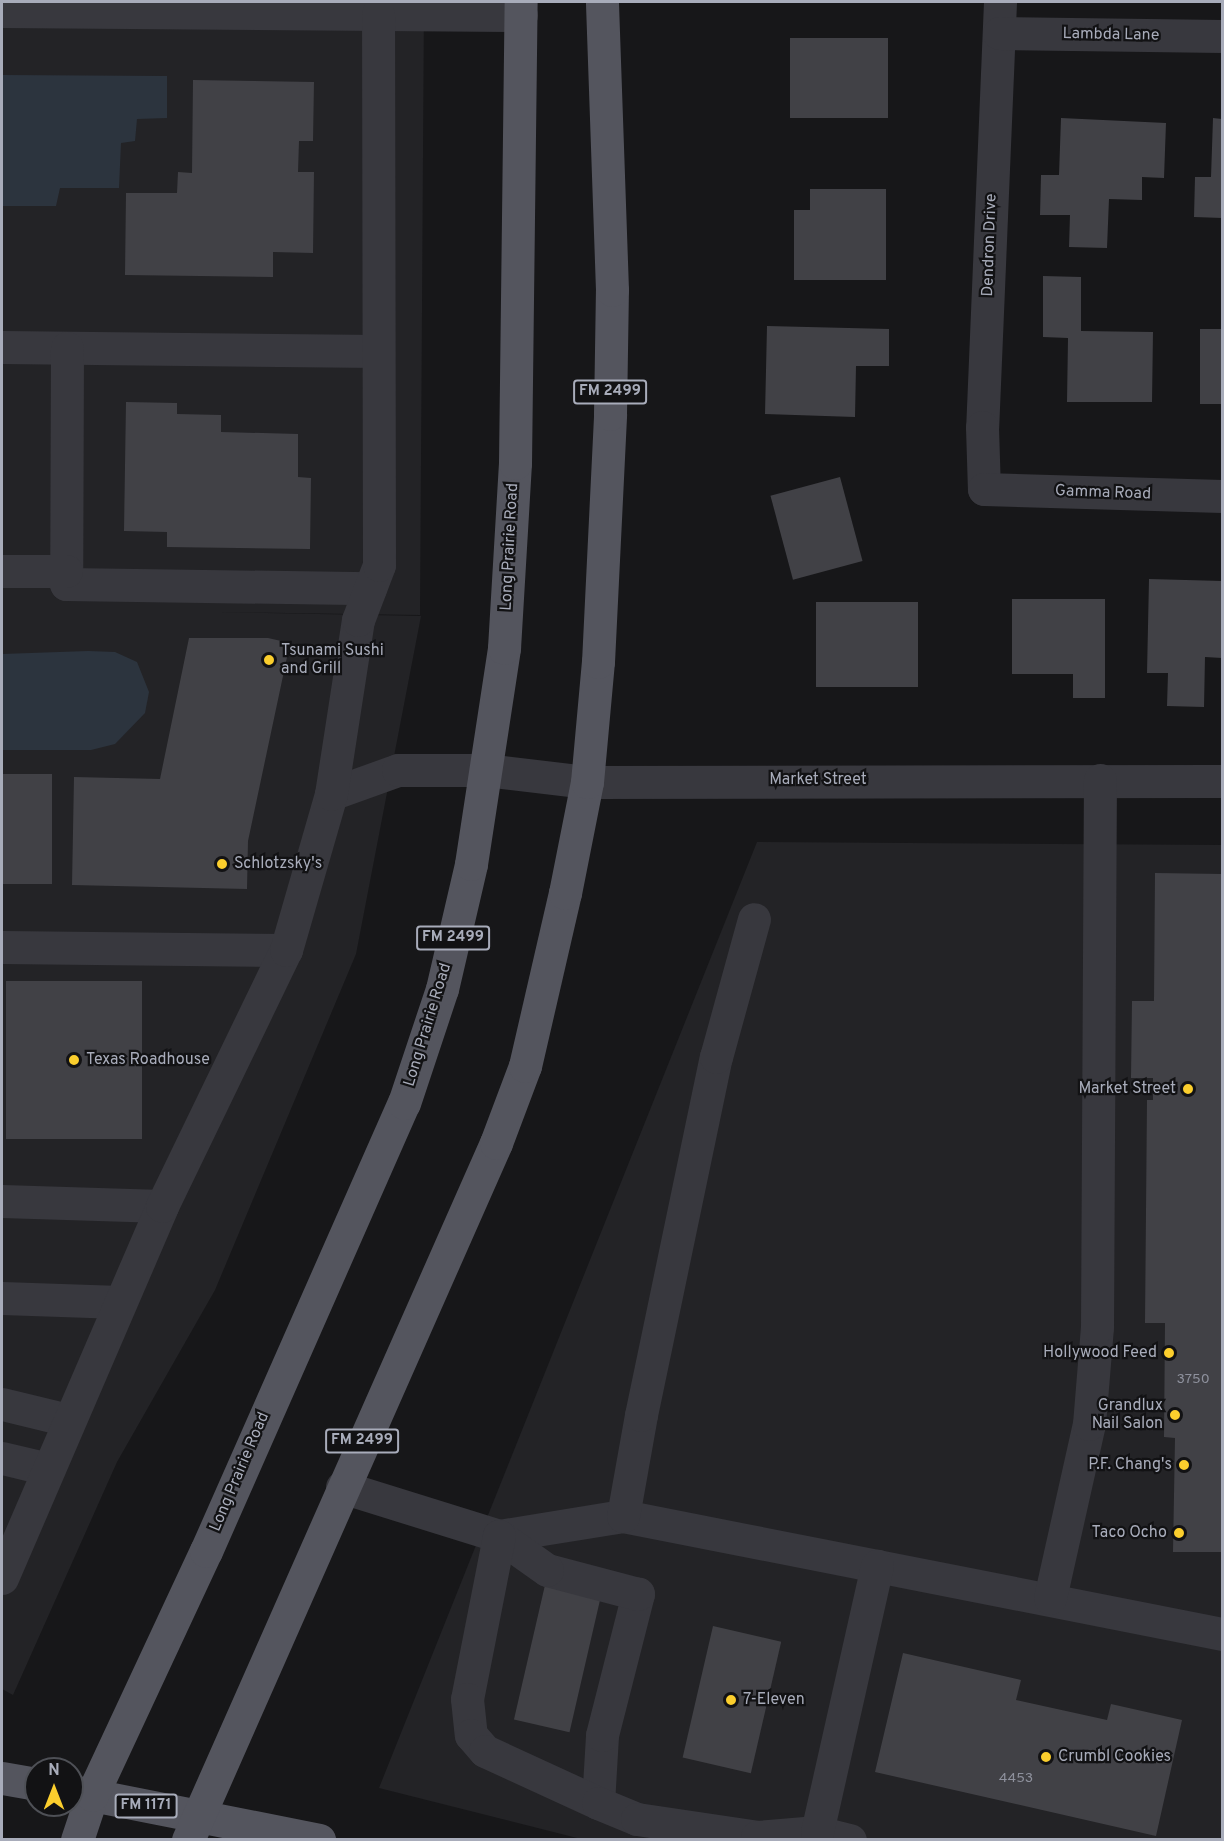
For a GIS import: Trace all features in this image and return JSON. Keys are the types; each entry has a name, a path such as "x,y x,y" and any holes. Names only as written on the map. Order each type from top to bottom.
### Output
{"main road":[{"name":"FM 2499","path":"194,1828 342,1487 496,1143 525,1066 587,782 598,662 610,414 612,290 602,2"},
{"name":"Long Prairie Road","path":"84,1789 201,1562 404,1103 442,989 471,864 504,648 515,463 521,8"},
{"path":"2,1778 24,1782"},
{"name":"FM 1171","path":"84,1794 194,1828 319,1839"},
{"name":"Long Prairie Road","path":"77,1839 79,1817"}],"street":[{"path":"2,11 521,8"},
{"path":"2,1578 68,1419 162,1206 286,950 331,794 358,620 379,565 378,351 358,10"},
{"name":"Lambda Lane","path":"1000,17 1222,36"},
{"name":"Dendron Drive","path":"984,489 982,427 1000,17"},
{"path":"2,347 378,351"},
{"path":"67,348 66,584 370,588"},
{"name":"Gamma Road","path":"984,489 1222,496"},
{"path":"2,571 66,571"},
{"name":"Market Street","path":"331,794 398,770 486,770 587,782 1222,780"},
{"path":"1050,1598 1089,1424 1097,1327 1100,780"},
{"path":"623,1516 640,1415 716,1057 754,919"},
{"path":"2,947 286,950"},
{"path":"2,1201 162,1206"},
{"path":"2,1298 120,1302"},
{"path":"2,1404 68,1419"},
{"path":"2,1458 48,1469"},
{"path":"342,1487 499,1536 547,1570 638,1594 602,1735 598,1803"},
{"path":"499,1536 623,1516 1050,1598 1222,1635"},
{"path":"499,1536 467,1699 471,1735 485,1751 598,1803 637,1829 757,1837 817,1832 850,1839"},
{"path":"817,1832 877,1566"}],"shaded area":[{"path":"2,2 424,2 420,615 216,612 421,616 356,954 215,1290 117,1462 13,1695 2,1689"},
{"path":"2,75 167,76 167,118 137,119 135,141 121,143 119,188 60,188 56,206 2,206"},
{"path":"115,652 137,662 149,692 145,713 115,744 91,750 2,750 2,654"},
{"path":"757,842 1222,845 1222,1839 585,1840 379,1788"}],"building":[{"path":"790,38 888,38 888,118 790,118"},
{"path":"193,80 314,82 313,141 299,141 298,172 314,172 313,253 273,252 273,277 125,275 126,193 177,193 178,172 192,173"},
{"path":"1061,118 1166,123 1164,178 1142,177 1142,200 1109,199 1107,248 1069,247 1070,215 1040,215 1041,175 1059,175"},
{"path":"1213,118 1222,119 1222,218 1194,217 1195,177 1211,177"},
{"path":"810,189 886,189 886,280 794,280 794,210 810,210"},
{"path":"1043,276 1081,277 1081,331 1153,332 1152,402 1067,402 1068,338 1043,337"},
{"path":"767,326 889,329 889,366 856,366 855,417 765,414"},
{"path":"1200,329 1222,329 1222,404 1200,404"},
{"path":"126,402 177,403 177,414 221,415 221,432 298,434 298,477 311,478 310,549 167,547 167,532 124,531"},
{"path":"840,477 863,561 793,580 770,496"},
{"path":"1149,579 1222,581 1222,658 1205,657 1204,707 1167,706 1168,673 1147,673"},
{"path":"1012,599 1105,599 1105,698 1073,698 1073,674 1012,674"},
{"path":"816,602 918,602 918,687 816,687"},
{"path":"189,638 268,638 290,643 248,841 247,889 72,885 74,777 160,779"},
{"path":"2,774 52,774 52,884 2,884"},
{"name":"Market Street","path":"1155,873 1222,874 1222,1552 1173,1552 1175,1438 1164,1437 1165,1323 1145,1323 1147,1100 1153,1100 1153,1078 1131,1078 1132,1001 1154,1001"},
{"name":"Texas Roadhouse","path":"6,981 142,981 142,1139 6,1139"},
{"path":"545,1585 601,1598 569,1732 514,1719"},
{"name":"7-Eleven","path":"713,1626 781,1642 751,1773 683,1758"},
{"path":"903,1653 1021,1680 1016,1700 1107,1720 1111,1704 1182,1720 1156,1836 875,1772"}],"place":[{"name":"Tsunami Sushi and Grill","path":"269,660"},
{"name":"Schlotzsky's","path":"222,864"},
{"name":"Texas Roadhouse","path":"74,1060"},
{"name":"Market Street","path":"1188,1089"},
{"name":"Hollywood Feed","path":"1169,1353"},
{"name":"Grandlux Nail Salon","path":"1175,1415"},
{"name":"P.F. Chang's","path":"1184,1465"},
{"name":"Taco Ocho","path":"1179,1533"},
{"name":"7-Eleven","path":"731,1700"},
{"name":"Crumbl Cookies","path":"1046,1757"}]}
